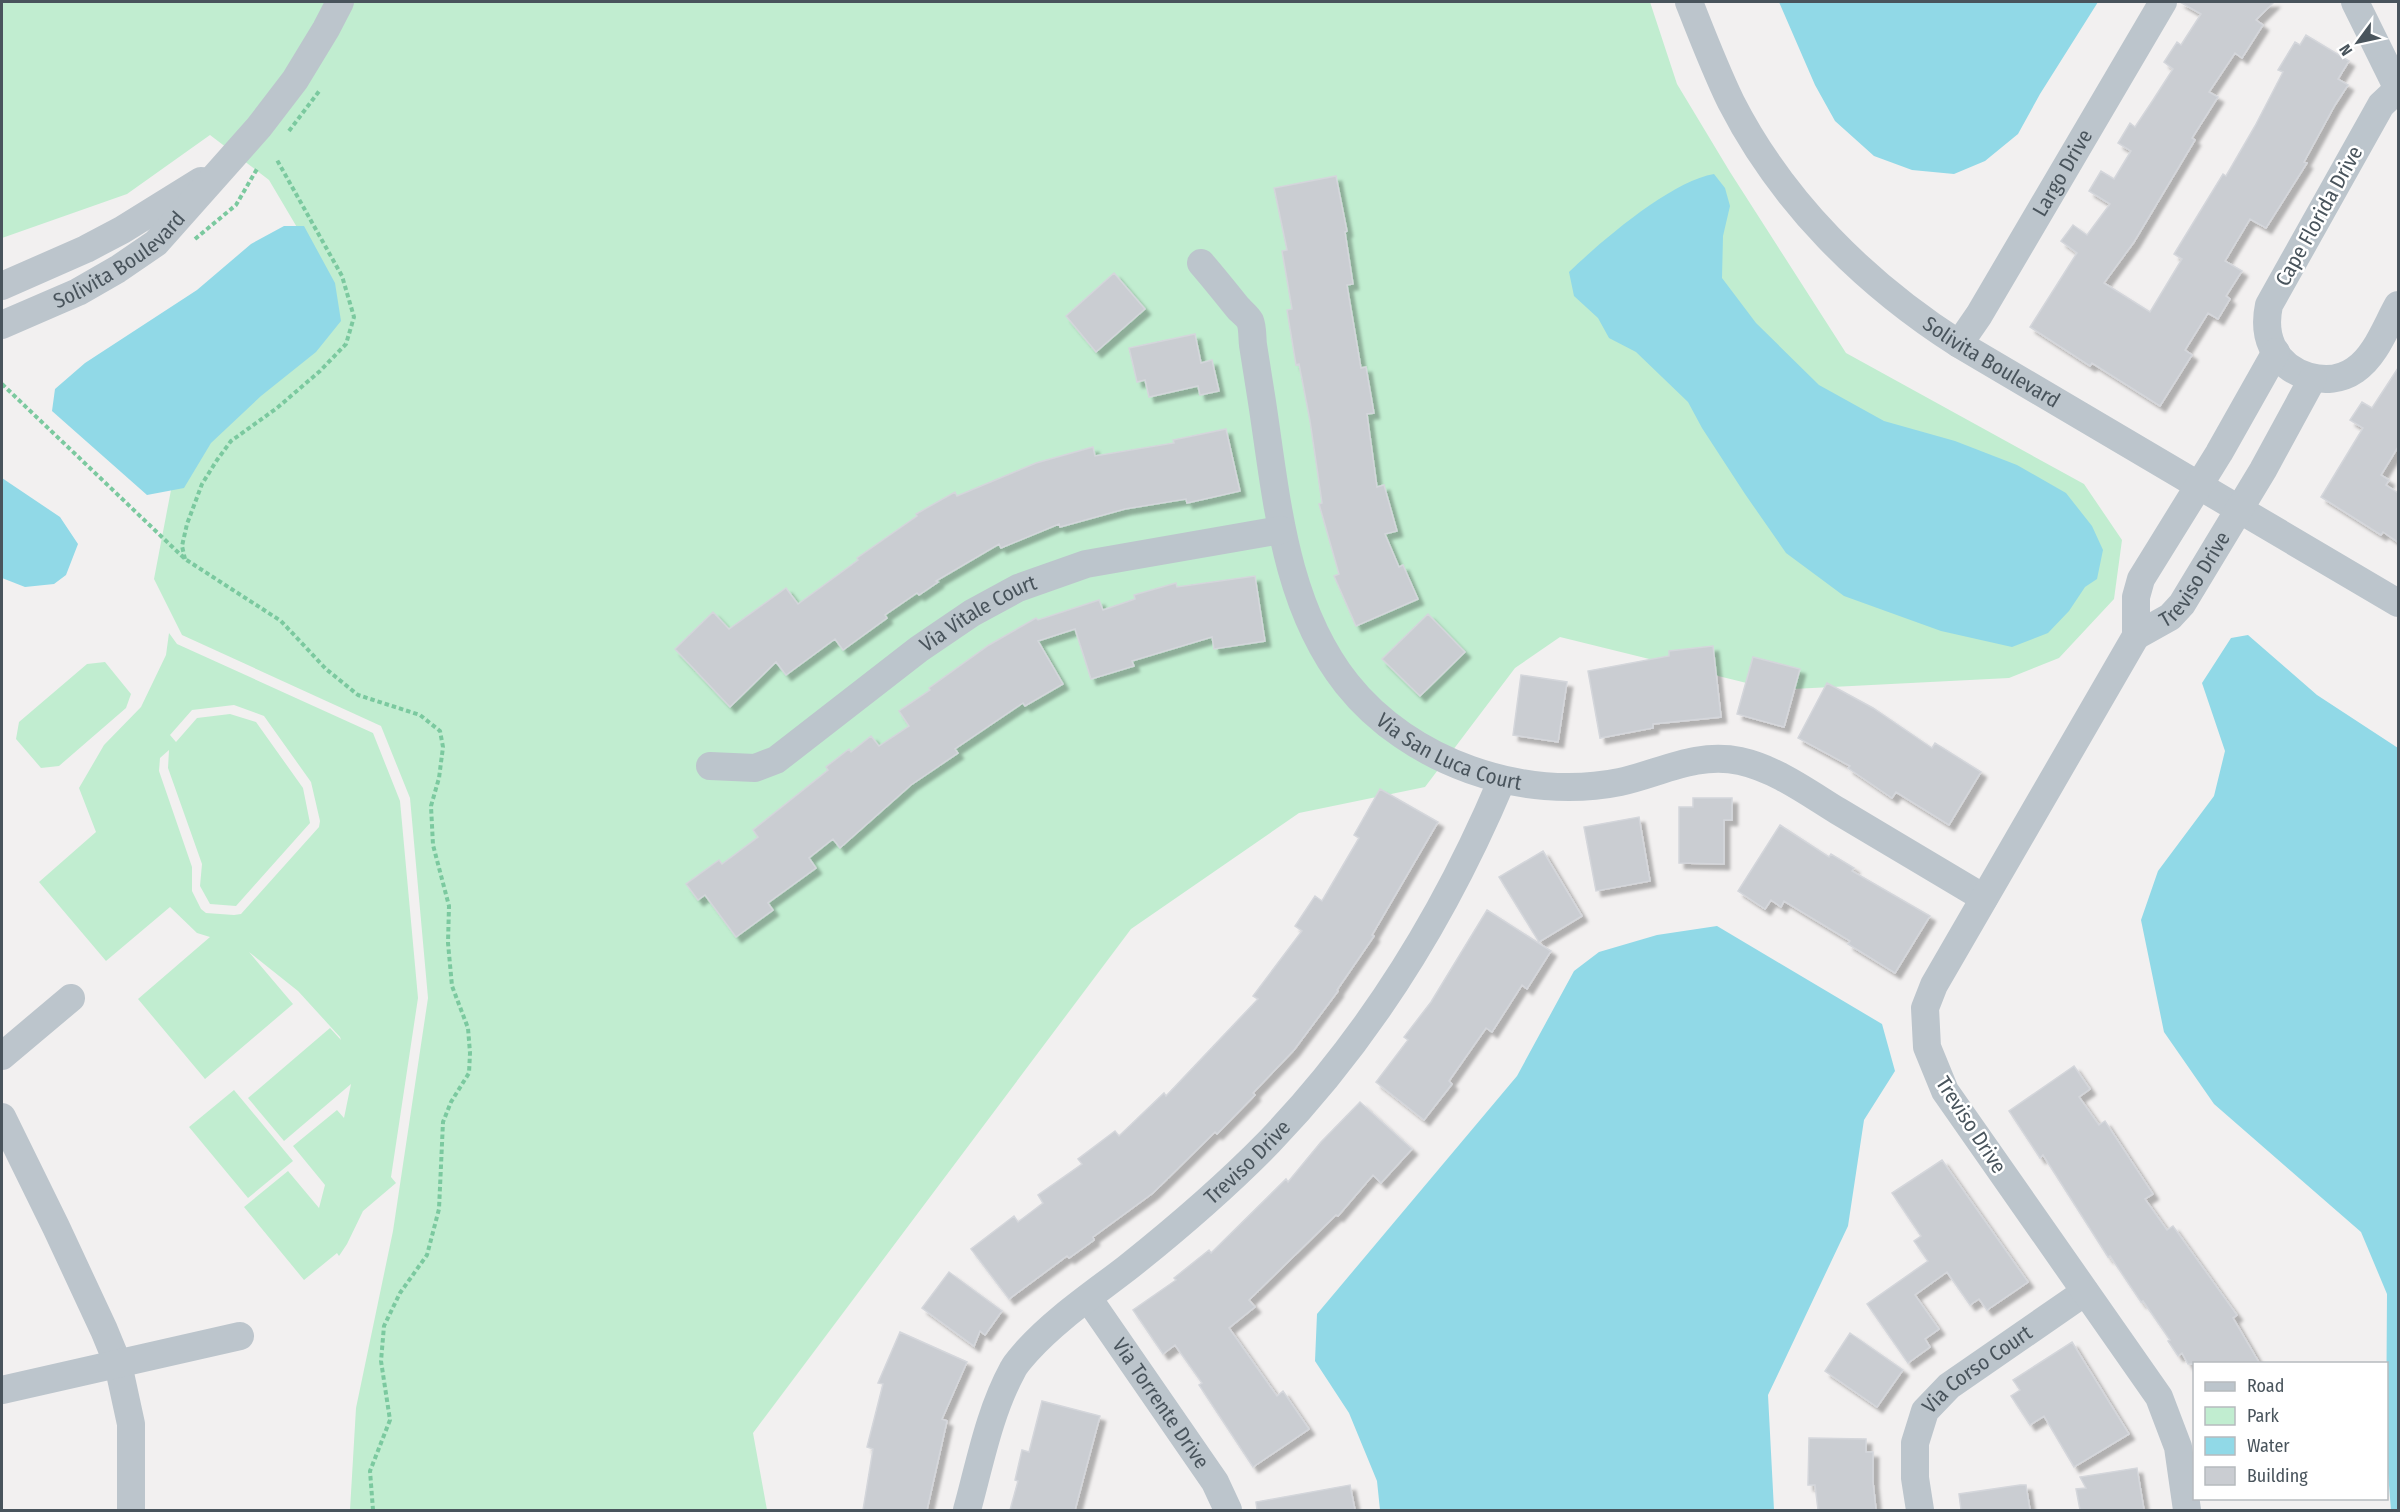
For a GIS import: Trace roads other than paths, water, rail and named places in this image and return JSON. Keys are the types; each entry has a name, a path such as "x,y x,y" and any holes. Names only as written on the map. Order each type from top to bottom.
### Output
{"street":[{"name":"Solivita Boulevard","path":"2,325 78,292 118,269 156,243 259,127 295,80 340,2"},
{"name":"Largo Drive","path":"1959,344 1979,315 2163,2"},
{"path":"2355,2 2398,89"},
{"name":"Solivita Boulevard","path":"1690,4 1710,58 1732,104 1758,148 1808,214 1868,276 1908,309 1959,344 2398,603"},
{"name":"Cape Florida Drive","path":"2276,352 2267,331 2269,305 2381,105 2398,89"},
{"name":"Solivita Boulevard","path":"2,286 86,249 122,230 218,171"},
{"name":"Via San Luca Court","path":"1201,263 1250,321 1281,530 1294,583 1307,618 1328,656 1348,685 1376,714 1431,752 1502,780 1539,786 1621,782 1692,760 1738,761 1772,772 1789,781 1984,898"},
{"path":"2276,352 2282,362 2313,378 2331,379 2356,370 2368,358 2398,305"},
{"path":"2198,486 2276,352"},
{"path":"2239,508 2313,378"},
{"name":"Treviso Drive","path":"2187,1510 2178,1447 2159,1397 1945,1091 1927,1047 1925,1008 1934,985 2136,636 2138,588 2198,486"},
{"name":"Treviso Drive","path":"2136,636 2177,611 2239,508"},
{"name":"Via Vitale Court","path":"710,766 755,768 776,760 919,649 972,613 1018,588 1086,564 1281,530"},
{"name":"Treviso Drive","path":"967,1510 993,1414 1014,1367 1046,1329 1181,1224 1269,1142 1337,1065 1395,985 1436,915 1476,841 1502,780"},
{"path":"2,1056 71,998"},
{"path":"2,1117 118,1364 131,1424 131,1510"},
{"name":"Via Corso Court","path":"1920,1510 1915,1443 1925,1412 1949,1386 2085,1292"},
{"name":"Via Torrente Drive","path":"1088,1298 1215,1482 1228,1510"},
{"path":"2,1390 240,1336"}],"water":[{"path":"1779,2 2098,2 2040,94 2018,134 1985,161 1954,174 1912,170 1874,156 1835,121 1815,85"},
{"path":"1714,174 1725,188 1730,206 1723,236 1722,278 1756,323 1819,385 1884,421 1955,441 2017,465 2066,493 2092,526 2103,550 2097,579 2085,587 2069,611 2048,633 2012,647 1941,631 1844,596 1786,553 1702,428 1688,402 1636,352 1609,338 1598,318 1574,296 1569,272 1599,245 1657,200 1697,179"},
{"path":"284,226 304,226 335,283 341,321 316,352 261,396 211,443 184,488 147,495 52,411 55,389 85,363 197,290 251,244"},
{"path":"2,478 60,517 78,544 66,575 54,584 25,587 2,578"},
{"path":"2248,635 2317,695 2398,748 2398,1510 2391,1510 2388,1473 2387,1294 2361,1232 2214,1104 2164,1032 2141,920 2158,871 2214,796 2225,751 2202,683 2231,638"},
{"path":"1717,926 1882,1024 1895,1071 1864,1120 1848,1226 1768,1395 1774,1510 1380,1510 1377,1481 1349,1413 1315,1361 1317,1314 1517,1076 1574,971 1599,952 1657,935"}]}
